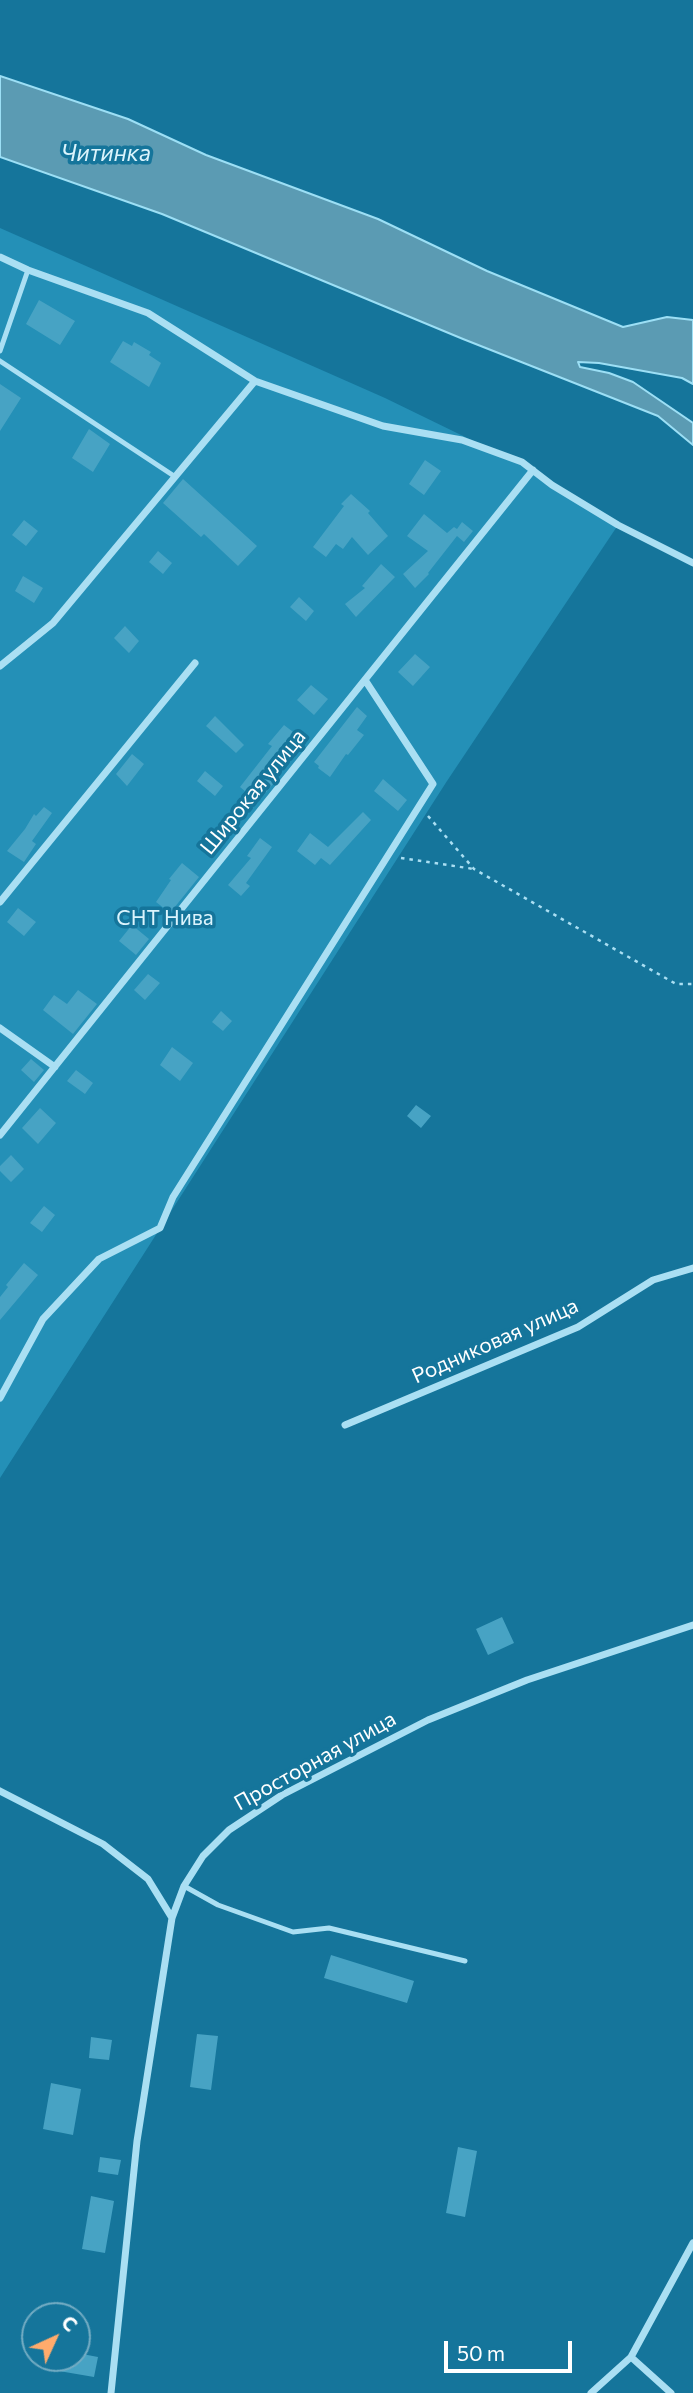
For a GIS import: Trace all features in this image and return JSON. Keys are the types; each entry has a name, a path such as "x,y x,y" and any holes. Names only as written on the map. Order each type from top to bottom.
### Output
{"street":[{"path":"0,257 28,270 148,313 255,381 383,426 462,440 522,462 552,485 618,525 693,563"},
{"path":"0,666 53,623 255,381"},
{"name":"Широкая улица","path":"0,1135 533,470"},
{"path":"0,902 195,663"},
{"path":"0,1398 43,1319 99,1259 160,1228 173,1197 433,783 365,680"},
{"path":"0,1028 55,1067"},
{"name":"Родниковая улица","path":"345,1425 578,1327 653,1280 693,1268"},
{"name":"Просторная улица","path":"111,2393 136,2141 172,1918 184,1886 203,1856 229,1830 282,1795 428,1720 527,1680 693,1625"},
{"path":"0,1791 103,1844 148,1879 172,1918"},
{"path":"591,2393 631,2357 693,2243"},
{"path":"631,2357 671,2393"}],"lane":[{"path":"0,351 28,270"},
{"path":"0,361 174,476"},
{"path":"184,1886 218,1905 293,1933 328,1928 465,1961"}],"path":[{"path":"419,805 474,869 676,984 693,984"},
{"path":"387,855 474,869"}],"green space":[{"name":"СНТ Нива","path":"0,228 385,398 533,470 618,525 447,781 0,1478"}],"water":[{"name":"Читинка","path":"0,76 128,119 206,155 378,219 487,271 623,327 667,317 693,320 693,384 682,378 599,363 578,362 580,367 609,373 633,382 693,423 693,445 658,416 463,339 162,214 0,157"}],"building":[{"path":"39,300 75,321 60,345 26,324"},
{"path":"123,341 132,346 134,342 151,352 149,355 161,363 149,387 110,362"},
{"path":"0,384 21,398 0,431"},
{"path":"89,429 110,444 93,472 72,458"},
{"path":"425,460 441,471 424,495 409,484"},
{"path":"183,479 257,546 238,566 204,534 201,537 163,503"},
{"path":"351,494 370,511 368,513 388,536 368,555 352,537 343,549 336,544 326,557 313,547 344,506 341,504"},
{"path":"424,514 447,533 454,527 457,529 462,522 473,531 464,542 457,536 415,588 403,574 428,551 407,536"},
{"path":"24,520 38,531 26,546 12,535"},
{"path":"158,551 172,563 163,574 149,562"},
{"path":"381,564 395,577 356,617 345,604 365,588 362,586"},
{"path":"23,576 43,588 34,603 15,591"},
{"path":"299,597 314,611 306,621 290,607"},
{"path":"125,626 139,641 129,653 114,638"},
{"path":"415,654 430,667 413,686 398,672"},
{"path":"311,685 328,699 314,715 297,700"},
{"path":"357,707 367,716 357,730 364,735 330,777 314,762"},
{"path":"215,716 244,745 236,753 206,726"},
{"path":"284,725 301,738 273,774 278,778 258,802 240,787 272,746 268,744"},
{"path":"132,754 144,764 127,786 116,774"},
{"path":"205,771 223,786 215,796 197,781"},
{"path":"383,779 407,800 398,811 374,791"},
{"path":"44,807 52,813 32,841 36,844 24,862 7,851 34,814 36,816"},
{"path":"363,812 371,820 330,865 321,858 315,865 297,851 310,833 328,847"},
{"path":"260,838 272,847 246,883 250,886 241,896 228,885 251,858 247,856"},
{"path":"182,863 199,877 170,913 156,902"},
{"path":"18,908 36,922 24,936 7,922"},
{"path":"132,925 149,939 136,955 119,941"},
{"path":"148,974 160,983 145,1000 134,990"},
{"path":"78,990 97,1004 73,1034 43,1010 54,995 67,1004"},
{"path":"221,1011 232,1021 223,1031 212,1022"},
{"path":"172,1047 193,1063 180,1081 160,1065"},
{"path":"31,1059 44,1070 34,1082 21,1070"},
{"path":"76,1070 93,1083 85,1094 67,1081"},
{"path":"416,1105 431,1116 421,1128 407,1116"},
{"path":"40,1108 56,1123 38,1144 22,1128"},
{"path":"11,1155 24,1169 11,1182 0,1171 0,1166"},
{"path":"44,1206 55,1215 42,1232 30,1223"},
{"path":"24,1263 38,1275 0,1320 0,1297"},
{"path":"502,1617 514,1643 488,1655 476,1629"},
{"path":"331,1955 414,1981 407,2003 324,1978"},
{"path":"197,2034 218,2036 211,2090 190,2087"},
{"path":"91,2037 112,2040 109,2060 89,2058"},
{"path":"51,2083 81,2089 73,2135 43,2129"},
{"path":"458,2147 477,2151 465,2217 446,2213"},
{"path":"100,2157 121,2160 118,2175 98,2172"},
{"path":"91,2196 114,2201 105,2253 82,2249"},
{"path":"91,2356 98,2357 94,2377 65,2372 91,2372"}]}
